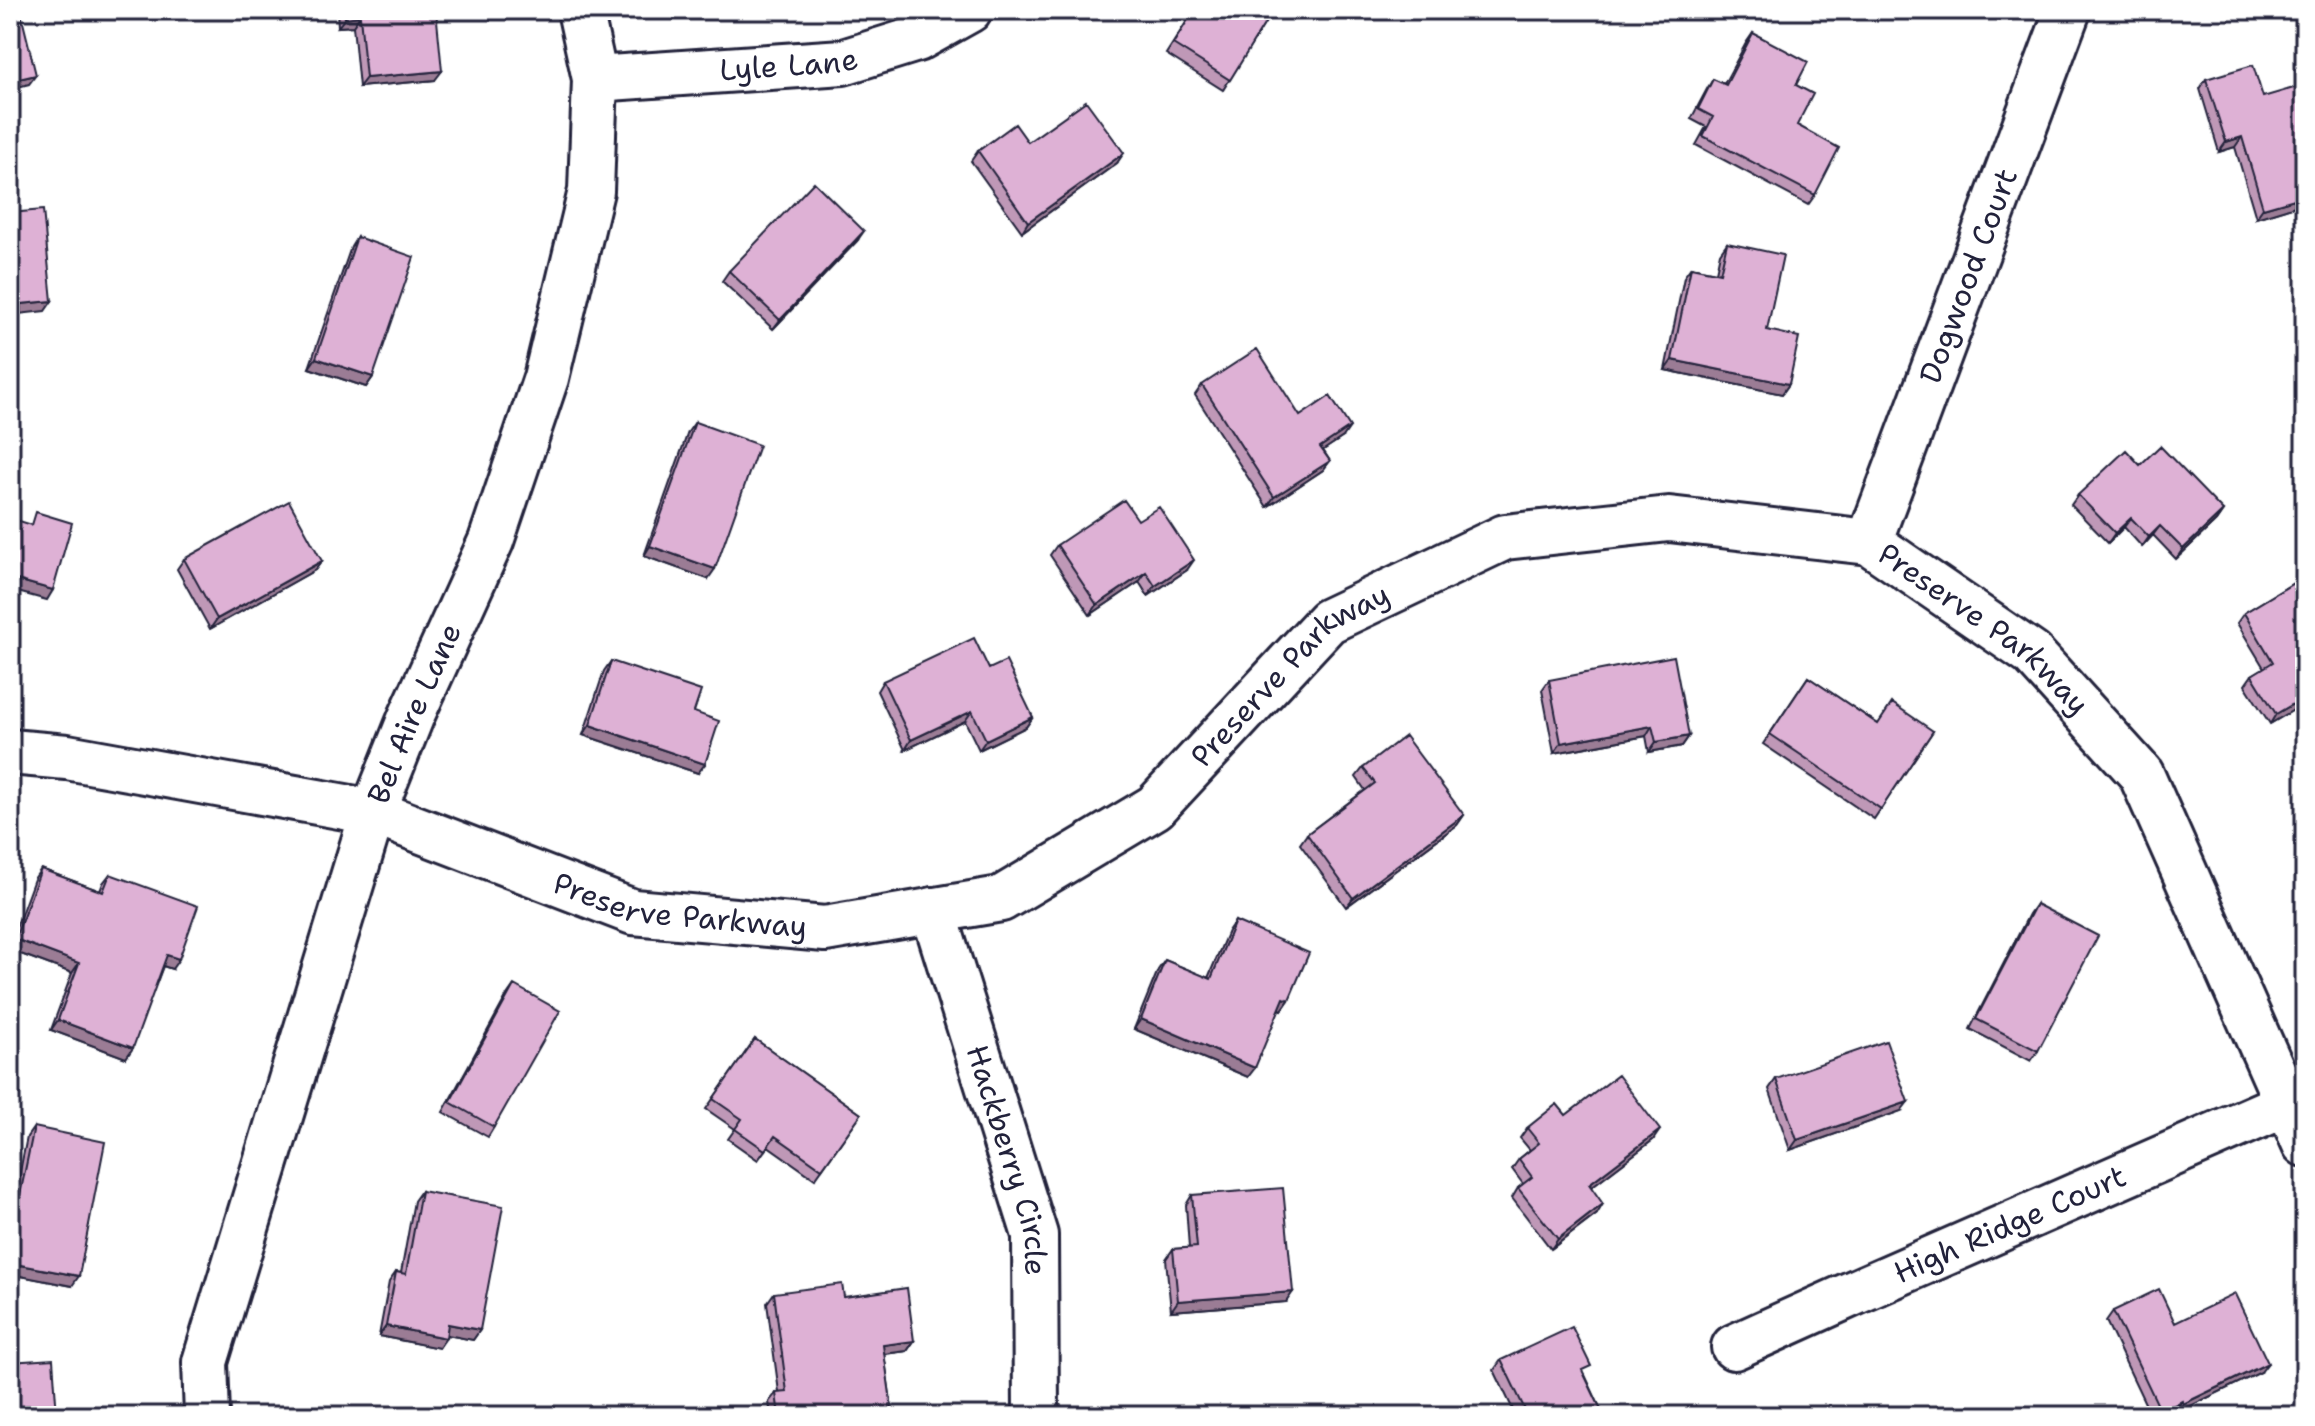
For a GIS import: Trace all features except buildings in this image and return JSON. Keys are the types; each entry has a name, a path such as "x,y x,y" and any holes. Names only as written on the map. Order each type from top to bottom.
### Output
{"street":[{"name":"Bel Aire Lane","path":"207,1416 205,1362 373,812 411,717 491,541 546,378 591,191 595,79 580,10"},
{"name":"Lyle Lane","path":"595,79 843,62 917,39 969,10"},
{"name":"Dogwood Court","path":"1869,542 2068,10"},
{"name":"Preserve Parkway","path":"10,752 67,757 373,812 633,912 825,929 1001,899 1155,807 1328,621 1505,537 1669,519 1869,542 2032,654 2141,774 2305,1144"},
{"name":"Hackberry Circle","path":"933,910 1035,1235 1036,1416"},
{"name":"High Ridge Court","path":"1734,1347 2286,1104"}]}
